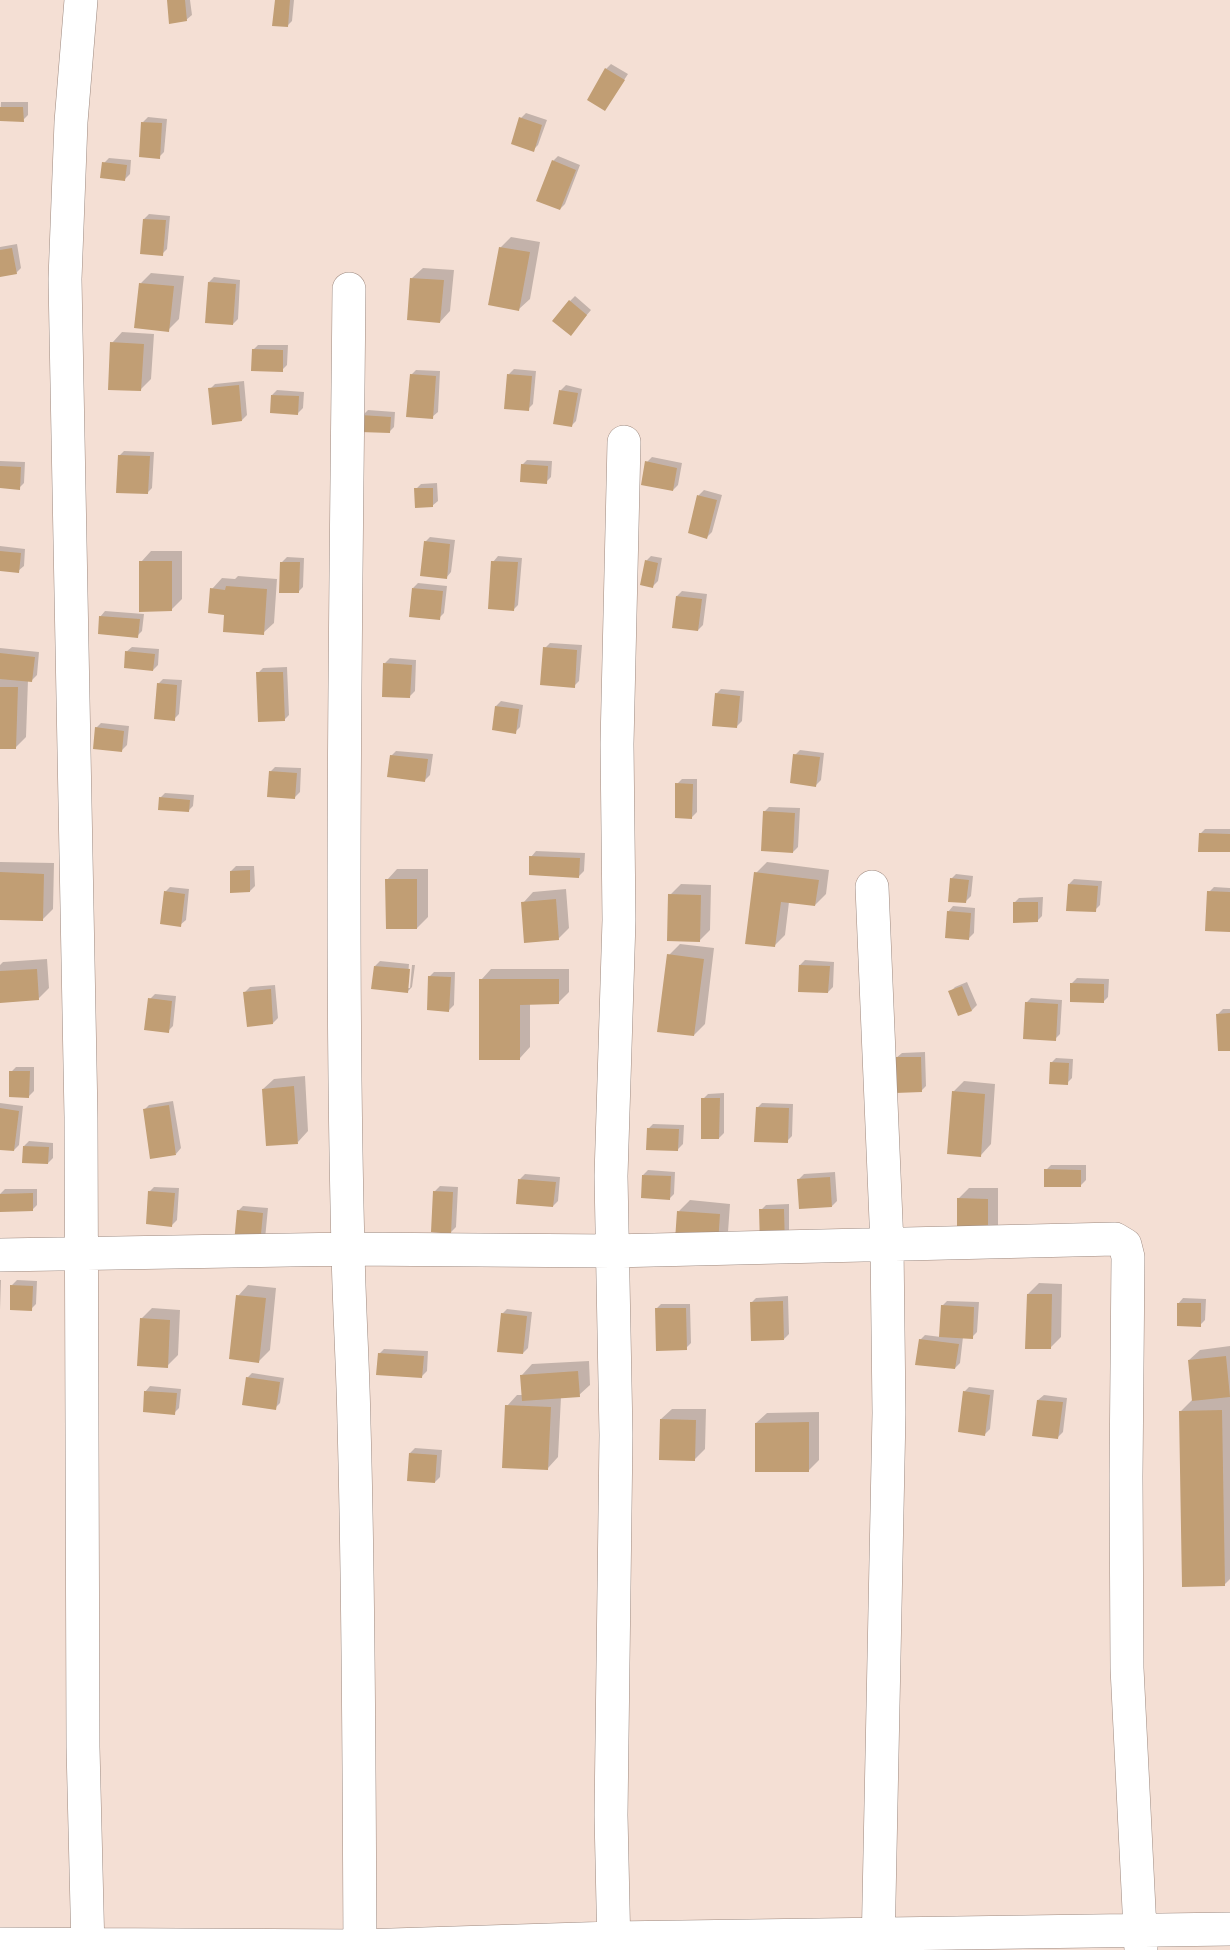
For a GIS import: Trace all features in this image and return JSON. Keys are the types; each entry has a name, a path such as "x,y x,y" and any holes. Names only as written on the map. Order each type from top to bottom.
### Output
{"street":[{"path":"81,0 71,122 65,279 81,1106 83,1747 88,1948"},
{"path":"349,289 345,689 348,1249 360,1709 360,1948"},
{"path":"614,1944 611,1815 616,1435 611,1176 619,920 617,744 624,442"},
{"path":"872,887 887,1245 888,1436 878,1942"},
{"path":"0,1255 348,1249 612,1251 1116,1239 1125,1245 1128,1257 1127,1668 1140,1940"},
{"path":"0,1944 88,1948 360,1948 1140,1940 1230,1929"}],"building":[{"path":"167,0 185,0 187,21 169,24"},
{"path":"275,0 290,0 288,27 272,26"},
{"path":"605,68 625,80 605,111 587,100"},
{"path":"0,107 23,107 24,122 0,121"},
{"path":"519,117 542,125 534,152 511,144"},
{"path":"141,122 162,123 160,159 139,157"},
{"path":"552,160 576,170 560,210 536,201"},
{"path":"102,162 127,165 125,181 100,178"},
{"path":"143,219 166,220 163,256 140,254"},
{"path":"499,247 530,252 519,311 488,305"},
{"path":"12,248 17,274 0,277 0,250"},
{"path":"410,278 444,280 440,323 407,320"},
{"path":"208,282 236,284 233,325 205,323"},
{"path":"139,283 174,286 169,332 134,328"},
{"path":"569,300 587,315 571,336 552,321"},
{"path":"110,342 144,344 141,391 108,390"},
{"path":"252,349 283,350 283,372 251,371"},
{"path":"410,374 436,376 433,419 406,417"},
{"path":"507,374 532,376 529,411 504,409"},
{"path":"239,385 242,421 212,425 208,388"},
{"path":"559,390 578,393 572,427 553,424"},
{"path":"271,395 299,396 298,415 270,413"},
{"path":"361,415 391,417 390,433 360,432"},
{"path":"118,455 150,456 148,494 116,493"},
{"path":"645,461 677,468 673,491 641,485"},
{"path":"521,464 548,466 547,484 520,482"},
{"path":"0,466 21,467 20,490 0,488"},
{"path":"414,488 433,488 433,507 415,508"},
{"path":"697,495 717,500 707,539 688,533"},
{"path":"424,541 450,544 447,579 420,576"},
{"path":"0,551 21,553 19,573 0,571"},
{"path":"645,560 658,563 653,588 640,585"},
{"path":"139,561 172,561 172,611 139,612"},
{"path":"491,561 518,562 514,611 488,609"},
{"path":"280,562 300,562 299,593 279,593"},
{"path":"226,586 267,589 264,635 223,632 224,615 208,613 210,588 225,590"},
{"path":"412,588 443,591 440,620 409,617"},
{"path":"676,596 702,599 698,631 672,628"},
{"path":"99,616 140,619 138,638 98,634"},
{"path":"543,647 577,650 575,688 540,685"},
{"path":"125,651 155,654 153,671 124,668"},
{"path":"0,653 35,657 32,682 0,679"},
{"path":"383,663 412,665 410,698 382,697"},
{"path":"256,672 283,672 285,721 258,722"},
{"path":"157,683 177,685 175,721 154,719"},
{"path":"0,687 18,687 16,749 0,749"},
{"path":"715,693 740,696 737,728 712,726"},
{"path":"495,706 519,709 516,734 492,730"},
{"path":"95,727 124,731 122,752 93,749"},
{"path":"793,754 820,757 816,787 790,783"},
{"path":"390,755 428,759 425,782 387,777"},
{"path":"269,771 297,773 295,799 267,797"},
{"path":"675,783 693,784 692,819 675,818"},
{"path":"159,797 190,800 189,812 158,810"},
{"path":"763,811 795,813 793,853 761,851"},
{"path":"1199,833 1230,834 1230,852 1198,852"},
{"path":"529,856 580,858 579,878 529,875"},
{"path":"250,870 250,892 230,893 230,871"},
{"path":"0,872 44,874 43,921 0,920"},
{"path":"754,872 819,880 815,906 781,902 775,947 745,944"},
{"path":"950,878 969,880 966,903 948,902"},
{"path":"385,879 417,879 417,929 386,929"},
{"path":"1068,884 1098,886 1096,912 1066,911"},
{"path":"164,891 185,894 181,927 160,924"},
{"path":"1207,891 1230,892 1230,932 1205,931"},
{"path":"668,894 701,895 700,942 667,941"},
{"path":"556,899 559,940 524,943 521,902"},
{"path":"1013,902 1038,902 1038,922 1013,923"},
{"path":"947,911 971,913 969,940 945,938"},
{"path":"667,954 704,959 694,1036 657,1032"},
{"path":"799,965 830,966 828,993 798,992"},
{"path":"374,966 410,969 408,993 371,989"},
{"path":"37,969 39,1000 0,1003 0,971"},
{"path":"428,976 451,977 449,1012 427,1010"},
{"path":"479,979 559,979 559,1004 520,1005 520,1060 479,1060"},
{"path":"1070,983 1104,984 1104,1003 1070,1002"},
{"path":"962,986 972,1011 958,1016 948,991"},
{"path":"271,989 273,1024 247,1027 243,992"},
{"path":"148,998 172,1001 169,1033 144,1030"},
{"path":"1025,1002 1058,1004 1056,1041 1023,1039"},
{"path":"1230,1013 1230,1051 1218,1051 1216,1014"},
{"path":"895,1057 921,1057 922,1092 895,1093"},
{"path":"1050,1062 1069,1063 1068,1085 1049,1084"},
{"path":"9,1071 30,1071 29,1098 9,1097"},
{"path":"294,1086 298,1144 266,1146 262,1089"},
{"path":"952,1091 985,1094 981,1157 947,1154"},
{"path":"701,1098 720,1098 719,1139 701,1139"},
{"path":"169,1105 176,1155 150,1159 143,1109"},
{"path":"756,1107 789,1108 788,1143 754,1142"},
{"path":"0,1108 19,1111 14,1151 0,1150"},
{"path":"647,1128 679,1129 678,1151 646,1150"},
{"path":"23,1146 49,1147 48,1164 22,1163"},
{"path":"1044,1169 1081,1170 1081,1187 1044,1187"},
{"path":"642,1175 671,1176 670,1200 641,1198"},
{"path":"830,1177 832,1207 799,1209 797,1179"},
{"path":"518,1179 556,1182 553,1207 516,1204"},
{"path":"148,1191 175,1193 172,1227 146,1224"},
{"path":"433,1191 453,1192 451,1234 431,1232"},
{"path":"33,1193 33,1211 0,1212 0,1194"},
{"path":"957,1198 988,1199 988,1251 957,1252"},
{"path":"759,1209 784,1209 785,1246 760,1246"},
{"path":"237,1210 263,1213 260,1245 234,1243"},
{"path":"677,1211 720,1214 717,1259 674,1255"},
{"path":"10,1285 33,1286 32,1311 10,1310"},
{"path":"1027,1294 1052,1294 1051,1349 1025,1349"},
{"path":"236,1295 266,1298 259,1363 229,1359"},
{"path":"783,1301 784,1340 751,1341 750,1302"},
{"path":"1177,1303 1201,1303 1201,1327 1177,1326"},
{"path":"941,1305 974,1307 973,1339 939,1337"},
{"path":"655,1308 686,1308 687,1350 656,1351"},
{"path":"501,1313 527,1316 523,1354 497,1352"},
{"path":"140,1318 170,1320 168,1368 137,1366"},
{"path":"919,1339 959,1344 955,1369 915,1365"},
{"path":"378,1353 424,1356 422,1378 376,1375"},
{"path":"1226,1356 1230,1397 1192,1401 1188,1360"},
{"path":"578,1371 580,1397 522,1401 520,1375"},
{"path":"246,1377 280,1382 276,1410 242,1405"},
{"path":"144,1391 177,1393 175,1415 143,1412"},
{"path":"963,1391 990,1395 985,1436 958,1432"},
{"path":"1037,1400 1063,1402 1058,1439 1032,1436"},
{"path":"505,1405 551,1407 548,1470 502,1468"},
{"path":"1222,1410 1225,1586 1182,1587 1179,1411"},
{"path":"660,1419 696,1420 695,1461 659,1460"},
{"path":"809,1422 809,1472 755,1472 755,1423"},
{"path":"409,1453 437,1455 435,1483 407,1481"}]}
